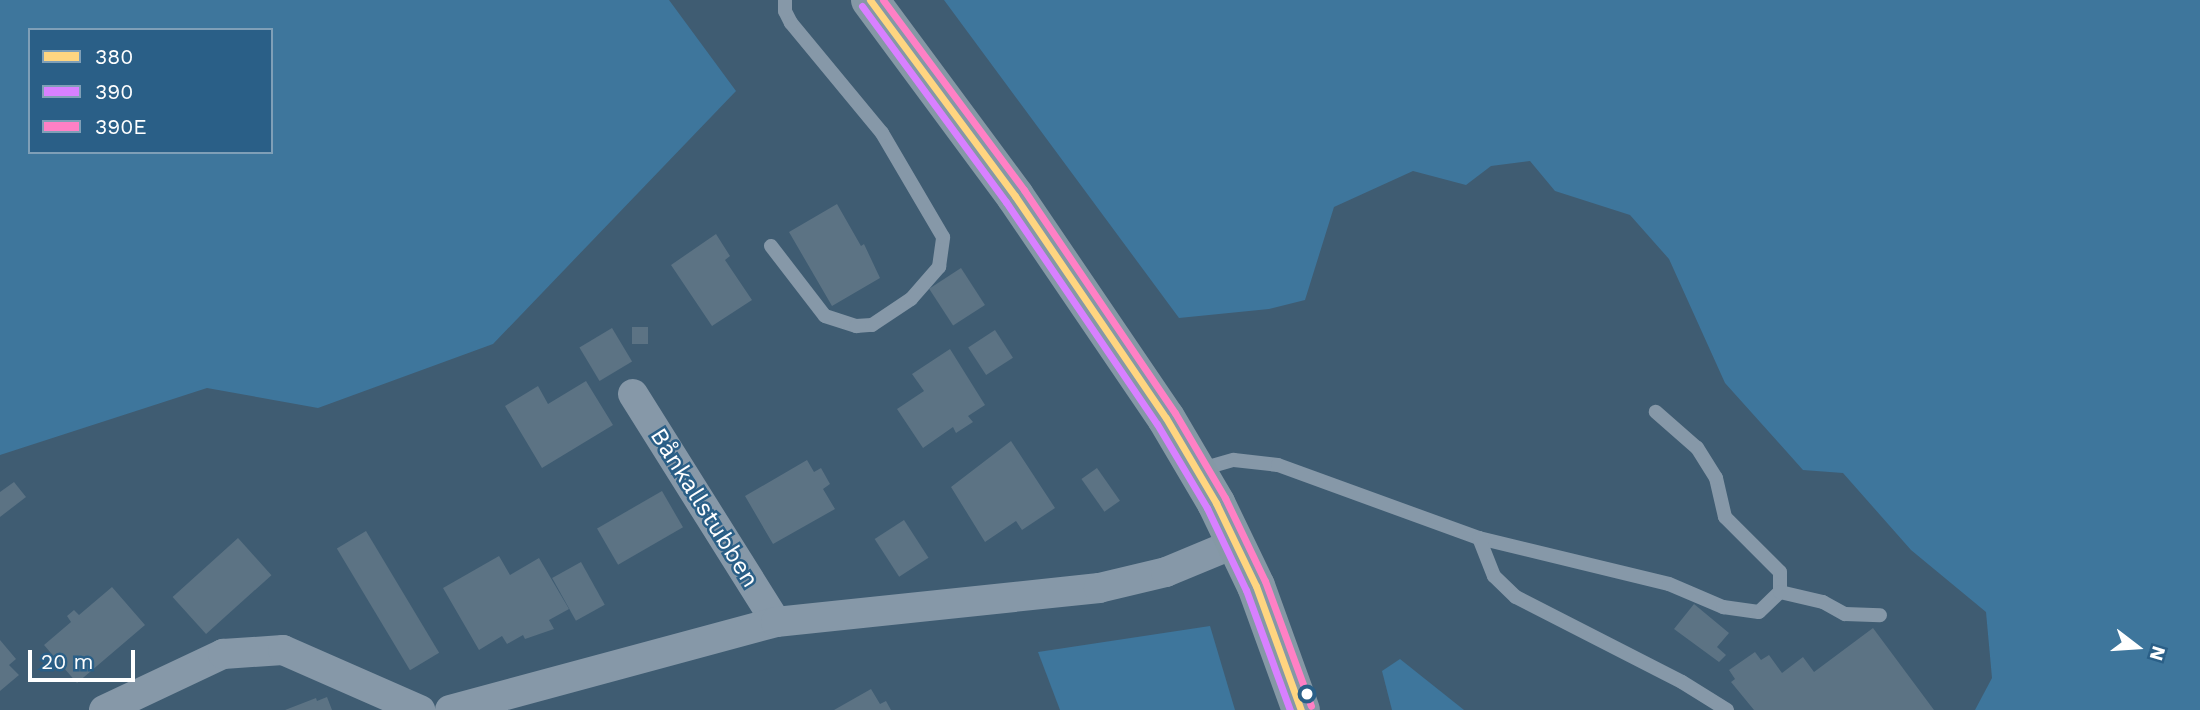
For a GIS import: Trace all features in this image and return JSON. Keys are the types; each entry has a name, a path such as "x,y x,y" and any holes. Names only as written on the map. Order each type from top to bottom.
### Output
{"highway":[{"path":"870,0 1015,196 1135,371 1197,470 1236,543 1265,610 1301,710"}],"street":[{"name":"Bånkallstubben","path":"633,394 776,622"},
{"path":"450,710 551,697 776,622 1099,588 1166,572 1236,543"},
{"path":"104,710 223,654 283,650 421,710"}],"lane":[{"path":"771,246 825,316 856,326 872,325 911,299 939,267 943,237 882,133 791,23 785,11 785,0"},
{"path":"1197,470 1234,460 1278,465 1479,538 1669,584 1723,607 1759,612 1780,592 1780,572 1726,517 1716,478 1697,448 1656,412"},
{"path":"1479,538 1493,576 1516,597 1682,682 1727,710"},
{"path":"1780,592 1823,602 1845,614 1881,615"}],"shaded area":[{"path":"0,0 669,0 736,91 493,344 318,408 207,388 0,455"},
{"path":"944,0 2200,0 2200,710 1975,710 1992,678 1986,612 1911,550 1843,473 1803,470 1725,383 1669,259 1630,215 1555,191 1530,161 1491,166 1466,185 1413,171 1334,207 1305,300 1269,309 1179,318"},
{"path":"1210,626 1235,710 1060,710 1038,652"},
{"path":"1400,659 1464,710 1392,710 1382,671"}],"building":[{"path":"837,204 861,246 864,244 880,278 832,306 789,232"},
{"path":"716,234 730,256 725,260 752,300 712,326 671,265"},
{"path":"961,268 985,305 953,326 929,289"},
{"path":"632,327 648,327 648,344 632,344"},
{"path":"612,328 632,361 600,381 579,348"},
{"path":"995,330 1013,358 986,375 968,347"},
{"path":"950,349 985,405 968,416 973,422 956,433 953,427 923,448 897,409 924,391 912,374"},
{"path":"586,381 613,425 542,468 505,406 538,386 548,404"},
{"path":"1011,441 1055,508 1022,530 1016,521 985,542 951,487"},
{"path":"807,460 814,472 821,468 830,484 823,489 835,509 773,544 745,496"},
{"path":"1097,468 1120,501 1104,512 1081,479"},
{"path":"14,482 26,497 0,517 0,492"},
{"path":"662,491 683,527 618,565 597,528"},
{"path":"904,520 929,558 899,577 875,539"},
{"path":"366,531 439,653 410,670 337,549"},
{"path":"238,538 271,575 206,634 173,597"},
{"path":"499,556 510,575 539,558 569,609 549,620 554,629 525,639 523,635 507,644 502,636 479,650 443,588"},
{"path":"581,562 605,605 576,621 552,578"},
{"path":"112,587 145,625 77,683 44,645 71,622 67,616 74,610 79,615"},
{"path":"1694,604 1729,633 1717,647 1726,655 1719,662 1674,629"},
{"path":"1873,628 1934,710 1754,710 1731,682 1735,679 1729,670 1755,652 1761,660 1769,655 1782,673 1803,657 1814,672"},
{"path":"0,640 16,659 9,665 19,675 0,691"},
{"path":"871,689 880,704 886,701 891,710 834,710"},
{"path":"327,697 332,710 285,710 316,698 317,701"}],"transit line":[{"name":"380","path":"870,0 1015,196 1166,418 1216,503 1256,586 1301,710"},
{"name":"390E","path":"883,0 1024,190 1175,413 1225,498 1265,581 1311,706"},
{"name":"390","path":"862,6 1006,202 1157,424 1207,508 1246,590 1290,710"}]}
